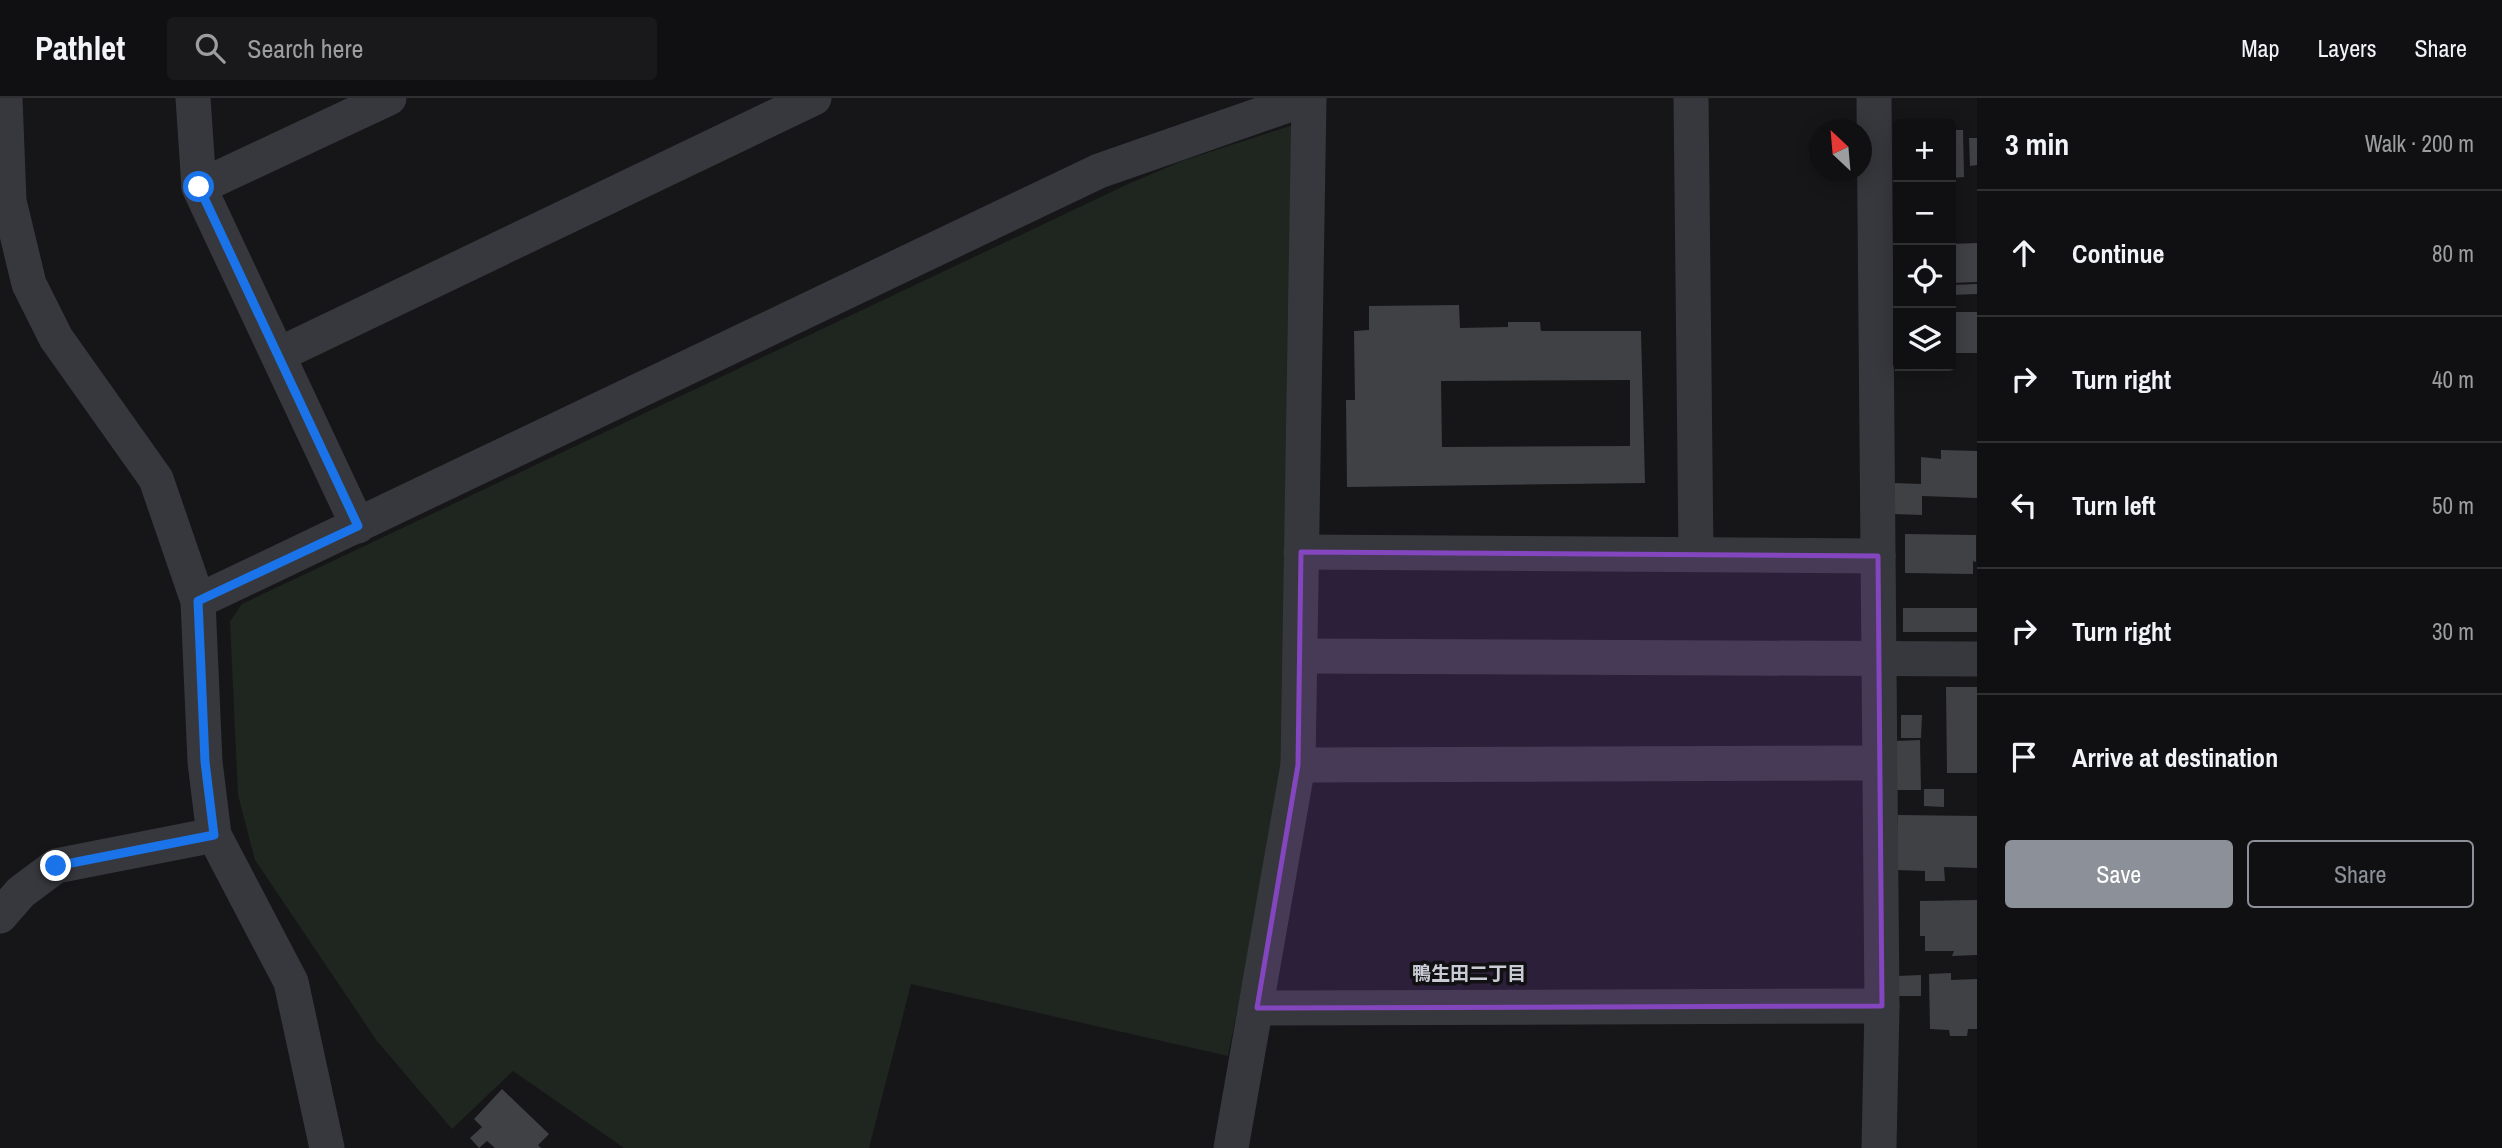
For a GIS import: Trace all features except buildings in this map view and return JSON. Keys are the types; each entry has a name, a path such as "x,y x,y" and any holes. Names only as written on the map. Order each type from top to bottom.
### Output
{"street":[{"path":"5,98 9,201 29,284 55,338 156,479 198,601 205,762 214,835 291,982 327,1148"},
{"path":"193,98 199,187 358,526"},
{"path":"199,187 389,98"},
{"path":"279,354 814,98"},
{"path":"198,601 1099,170 1308,98 1298,765 1231,1148"},
{"path":"1691,98 1696,554"},
{"path":"1874,98 1879,660 1877,763 1882,1006 1879,1148"},
{"path":"1301,552 1878,556"},
{"path":"1300,656 1977,659"},
{"path":"1298,765 1877,763"},
{"path":"0,916 21,892 56,866 214,835"},
{"path":"1256,1008 1882,1006"}],"highlighted area":[{"path":"1301,552 1878,556 1882,1006 1257,1008 1298,765"}],"shaded area":[{"path":"1290,126 1294,129 1286,767 1228,1056 911,984 869,1148 624,1148 513,1071 452,1129 377,1041 255,860 238,795 230,621 242,604 1126,185 1182,161"}],"district":[{"name":"鴨生田二丁目","path":"1469,973"}],"route":[{"path":"56,866 214,835 205,762 198,601 358,526 199,187"}]}
